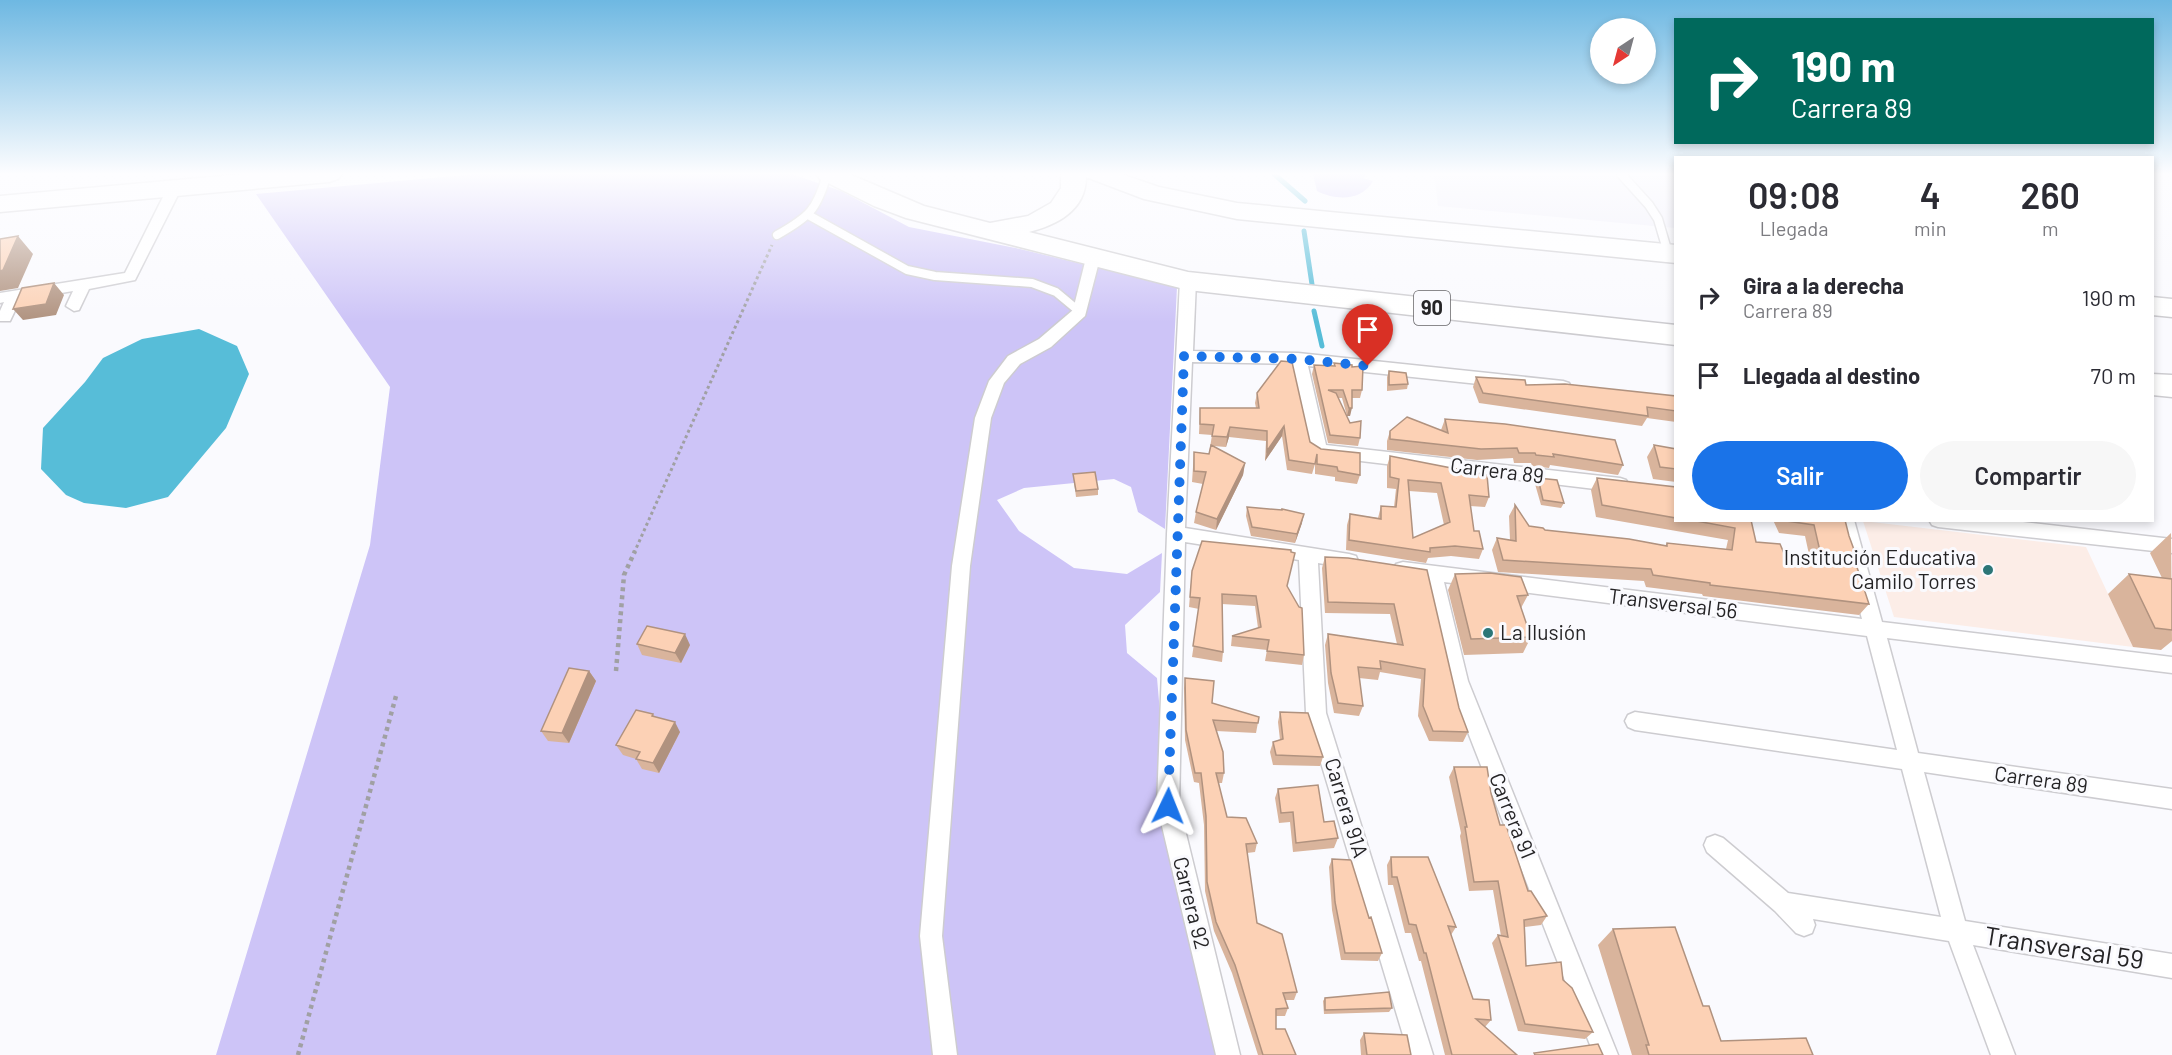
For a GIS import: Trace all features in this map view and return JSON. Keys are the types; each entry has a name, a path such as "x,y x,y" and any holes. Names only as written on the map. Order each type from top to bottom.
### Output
{"highway":[{"path":"963,223 988,229 1029,223"},
{"path":"1364,223 1672,253"},
{"name":"90","path":"988,229 1188,281 1674,335"},
{"path":"2154,306 2172,308"},
{"path":"2154,384 2172,386"}],"street":[{"path":"5,317 7,297 130,277 157,223"},
{"path":"945,1055 931,936 961,566 983,418 997,381 1014,360 1045,343 1080,312 1093,258"},
{"name":"Carrera 92","path":"1188,281 1176,534 1168,806 1228,1055"},
{"path":"74,306 83,285"},
{"path":"1184,356 1298,359 1581,389"},
{"name":"Carrera 89","path":"1298,359 1319,450 1640,487"},
{"path":"1846,522 1956,930 2003,1055"},
{"path":"1956,522 2172,546"},
{"path":"1176,534 1365,563"},
{"name":"Carrera 91A","path":"1308,555 1316,713 1421,1055"},
{"name":"Transversal 56","path":"1387,566 1875,630 2172,665"},
{"name":"Carrera 91","path":"1433,573 1458,681 1606,1055"},
{"name":"Carrera 89","path":"1635,721 2172,799"},
{"path":"1715,845 1783,903 1804,925"},
{"path":"1783,903 1956,930"},
{"name":"Transversal 59","path":"1956,930 2172,966"}],"lane":[{"path":"777,236 798,223"},
{"path":"823,223 907,270 935,276 1032,283 1056,292 1080,312"},
{"path":"1660,223 1672,253"}],"path":[{"path":"616,671 624,575 777,236"},
{"path":"298,1055 396,696"}],"shaded area":[{"path":"276,223 902,223 909,227 1020,249 1177,287 1165,529 1138,512 1131,487 1114,479 1024,488 997,500 1019,531 1074,568 1127,574 1162,553 1160,592 1125,625 1127,653 1157,678 1168,805 1228,1055 216,1055 370,545 390,387"},
{"path":"1624,223 1674,223 1674,228"},
{"name":"Institución Educativa Camilo Torres","path":"1863,522 2086,547 2133,647 1894,617"}],"water":[{"path":"199,329 237,346 249,374 226,428 168,497 126,508 84,503 66,495 41,469 43,428 85,382 103,358 142,339"}],"building":[{"path":"18,236 3,270 0,271 0,239"},
{"path":"54,283 46,304 13,309 22,288"},
{"path":"1281,361 1292,362 1310,442 1321,449 1360,453 1360,475 1338,471 1337,467 1317,464 1317,454 1315,464 1289,460 1284,426 1267,451 1267,431 1230,427 1227,437 1212,436 1214,425 1200,424 1200,408 1259,408 1257,393"},
{"path":"1334,363 1352,365 1352,367 1363,366 1362,390 1352,390 1352,408 1349,408 1343,390 1328,390 1336,393 1350,423 1361,421 1360,438 1330,435 1314,365 1335,366"},
{"path":"1389,371 1406,373 1408,384 1389,385"},
{"path":"1476,377 1525,380 1526,385 1565,384 1674,396 1674,411 1647,407 1648,416 1483,393"},
{"path":"1407,417 1448,433 1445,419 1505,424 1615,440 1623,465 1553,454 1554,457 1535,453 1519,453 1517,448 1481,449 1390,439 1390,431"},
{"path":"1211,445 1245,463 1217,519 1196,512 1206,472 1194,471 1194,452 1209,454"},
{"path":"1654,445 1674,449 1674,469 1660,467"},
{"path":"1390,456 1487,475 1489,497 1469,495 1474,531 1479,531 1483,549 1455,546 1430,548 1430,552 1349,540 1350,514 1381,519 1381,506 1396,507 1399,479 1390,477","holes":["1408,480 1441,483 1450,522 1413,538"]},
{"path":"1095,472 1098,489 1076,491 1073,474"},
{"path":"1538,478 1557,480 1564,503 1543,500"},
{"path":"1597,478 1674,487 1674,518 1602,505"},
{"path":"1515,505 1529,526 1667,546 1667,543 1732,550 1735,528 1702,522 1751,522 1756,542 1780,544 1786,558 1822,560 1814,525 1794,522 1846,522 1856,555 1853,555 1869,604 1710,585 1710,583 1653,575 1651,569 1503,560 1497,538 1516,541"},
{"path":"1247,507 1282,509 1304,514 1297,534 1252,527"},
{"path":"1202,541 1291,550 1295,553 1287,586 1299,607 1302,608 1304,655 1267,651 1269,640 1232,636 1261,627 1256,596 1222,594 1223,652 1193,646 1200,598 1190,597 1192,571"},
{"path":"1325,557 1348,558 1427,570 1459,708 1468,732 1433,731 1423,706 1425,669 1380,661 1381,669 1358,667 1363,706 1338,703 1331,673 1328,634 1403,645 1394,604 1328,602"},
{"name":"La Ilusión","path":"1490,573 1521,577 1528,595 1517,596 1531,637 1471,639 1455,574"},
{"path":"2129,574 2172,579 2172,630 2155,628"},
{"path":"647,626 685,634 675,653 637,644"},
{"path":"569,668 589,671 562,733 541,731"},
{"path":"1185,678 1214,681 1212,703 1259,717 1258,723 1213,720 1223,752 1224,773 1216,773 1227,817 1246,818 1257,843 1246,844 1257,923 1282,934 1297,992 1283,993 1288,1008 1276,1009 1276,1029 1285,1029 1296,1055 1263,1055 1235,965 1216,922 1207,882 1206,816 1201,773 1195,773 1186,730"},
{"path":"636,710 675,722 653,763 636,759 640,752 616,745"},
{"path":"1280,712 1308,713 1323,757 1276,755 1273,742 1283,739"},
{"path":"1454,767 1487,767 1500,825 1506,825 1528,891 1531,891 1547,916 1524,920 1526,966 1561,962 1563,980 1572,988 1593,1032 1525,1024 1498,935 1508,937 1498,881 1474,882 1465,827 1467,827"},
{"path":"1318,785 1324,822 1334,821 1338,838 1296,843 1293,812 1281,813 1278,789"},
{"path":"1391,857 1428,857 1456,927 1448,926 1473,999 1489,1000 1491,1020 1476,1019 1517,1055 1452,1055 1426,953 1424,953 1416,925 1409,924 1397,877 1392,877"},
{"path":"1332,859 1351,860 1382,953 1345,953 1335,902"},
{"path":"1675,927 1703,1006 1709,1006 1721,1041 1806,1038 1813,1055 1649,1055 1646,1045 1649,1045 1613,929"},
{"path":"1389,992 1392,1008 1325,1010 1325,998"},
{"path":"1364,1033 1407,1035 1411,1055 1367,1055"},
{"path":"1598,1044 1603,1055 1535,1055 1534,1053"}],"waterway":[{"path":"1304,231 1313,291"},
{"path":"1314,311 1322,346"}],"place":[{"name":"Institución Educativa Camilo Torres","path":"1988,570"},
{"name":"La Ilusión","path":"1488,633"}],"route":[{"path":"1168,806 1184,356 1298,359 1368,366"}]}
